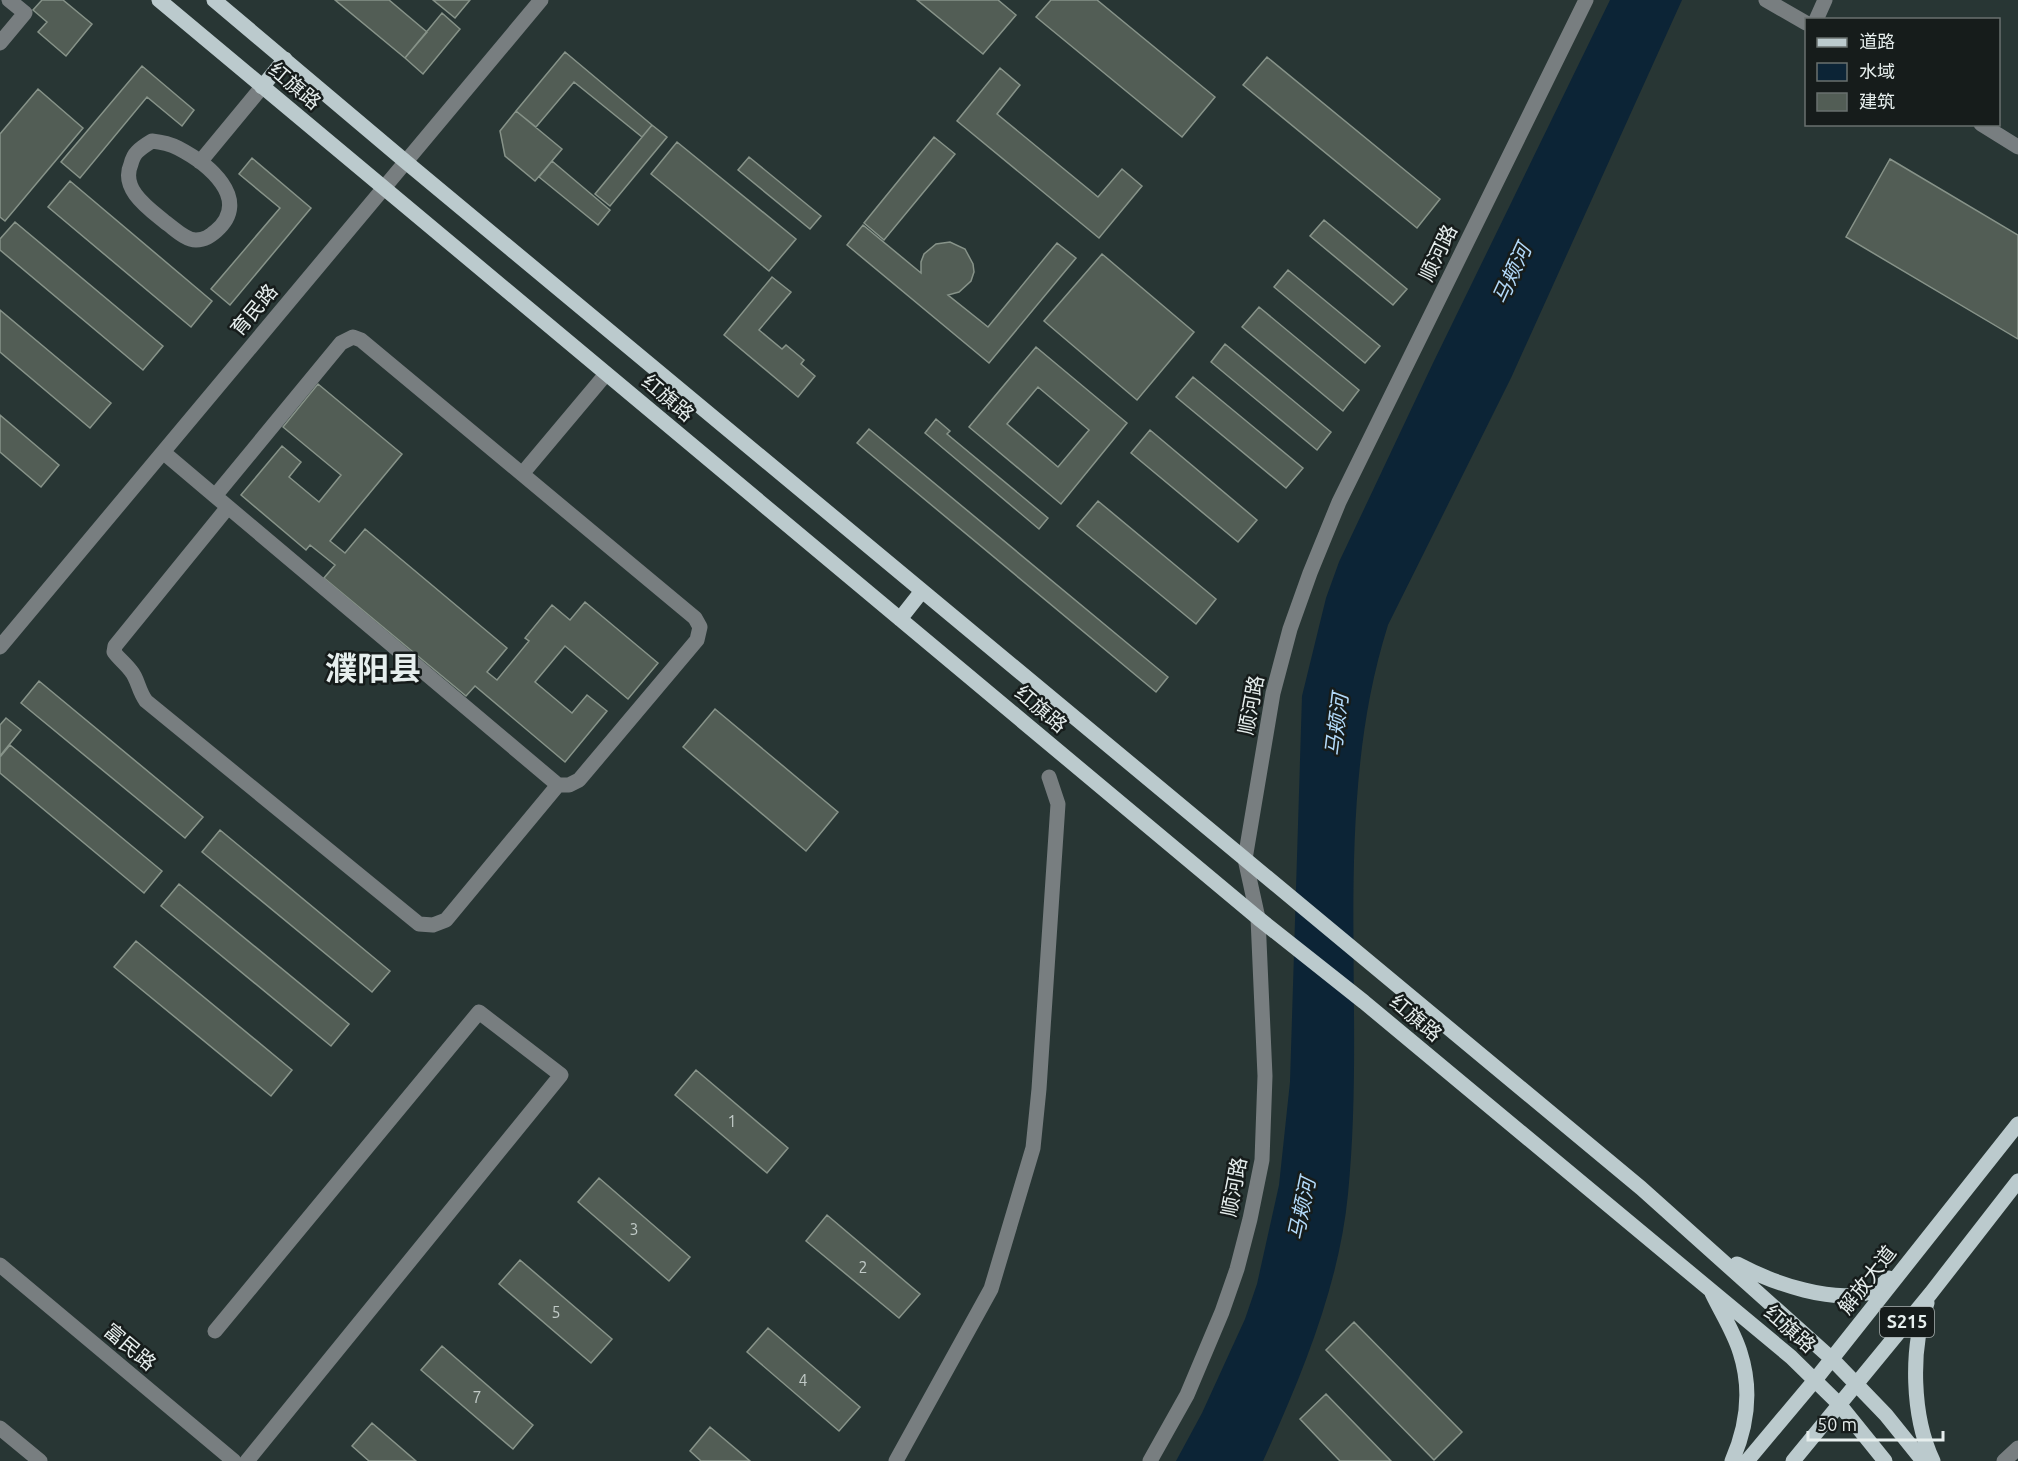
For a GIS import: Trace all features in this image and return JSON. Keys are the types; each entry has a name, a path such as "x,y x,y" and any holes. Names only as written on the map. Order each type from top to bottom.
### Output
{"main road":[{"name":"红旗路","path":"159,0 1258,918 1364,1002 1710,1288 1815,1380 1839,1404 1885,1461"},
{"name":"红旗路","path":"214,0 1641,1188 1716,1253 1857,1383 1923,1461"},
{"path":"262,87 285,59"},
{"path":"900,619 922,591"},
{"name":"解放大道","path":"1747,1461 1832,1359 2018,1124"},
{"name":"S215","path":"1793,1461 1931,1293 2018,1181"},
{"path":"1716,1253 1781,1284 1817,1293 1837,1295 1874,1290 1904,1267"},
{"path":"1710,1288 1740,1351 1747,1380 1747,1413 1741,1442 1732,1461"},
{"path":"1931,1293 1919,1331 1916,1389 1919,1414 1933,1461"}],"street":[{"path":"0,43 25,13 9,0"},
{"name":"育民路","path":"0,647 541,0"},
{"name":"顺河路","path":"1150,1461 1187,1395 1222,1312 1237,1269 1262,1160 1265,1076 1258,918 1245,859 1274,693 1290,629 1339,502 1586,0"},
{"path":"1766,0 1805,22"},
{"path":"1817,18 1825,0"},
{"path":"200,162 262,87"},
{"path":"1984,126 2018,147"},
{"path":"152,141 177,147 200,162 223,183 230,199 229,211 223,225 208,238 195,241 183,236 156,214 138,197 127,180 128,170 135,153 152,141"},
{"path":"163,452 214,496 558,785 568,785 579,780 697,640 700,627 694,618 361,340 353,337 340,343 214,496"},
{"path":"522,474 606,374"},
{"path":"228,507 115,646 114,652 131,671 137,682 138,690 146,701 419,924 433,925 446,920 558,785"},
{"path":"896,1461 991,1289 1033,1148 1058,804 1049,777"},
{"path":"214,1331 479,1012 561,1074 247,1461"},
{"name":"富民路","path":"0,1265 234,1461"},
{"path":"0,1428 40,1461"},
{"path":"2004,1461 2018,1448"}],"water":[{"name":"马颊河","path":"1610,0 1682,0 1511,378 1388,625 1370,694 1360,765 1355,836 1353,1123 1348,1194 1343,1229 1327,1297 1304,1364 1263,1461 1176,1461 1202,1413 1245,1319 1257,1284 1279,1185 1290,1082 1302,696 1326,598 1339,562 1433,363"}],"building":[{"path":"42,0 63,0 92,24 66,56 38,32 47,22 33,10"},
{"path":"335,0 389,0 427,32 405,58"},
{"path":"433,0 470,0 455,18"},
{"path":"917,0 998,0 1016,15 983,54"},
{"path":"1051,0 1097,0 1215,97 1182,137 1036,17"},
{"path":"442,13 460,29 423,74 405,58"},
{"path":"565,52 652,125 642,137 574,82 536,127 516,111"},
{"path":"1267,57 1440,199 1417,228 1243,85"},
{"path":"142,66 194,110 182,126 147,97 80,178 61,162"},
{"path":"1000,68 1020,85 997,114 1098,197 1122,169 1142,186 1099,238 957,121"},
{"path":"38,89 83,128 5,221 0,217 0,134"},
{"path":"516,111 562,149 535,181 505,156 500,131"},
{"path":"652,125 667,137 610,206 595,194"},
{"path":"934,137 955,154 884,240 864,223"},
{"path":"677,142 796,239 769,271 651,174"},
{"path":"749,157 821,216 810,229 738,170"},
{"path":"252,158 311,208 230,305 211,289 280,208 239,174"},
{"path":"1890,159 2018,235 2018,339 1846,237"},
{"path":"552,161 610,210 598,225 539,177"},
{"path":"70,181 212,301 191,327 48,207"},
{"path":"1324,220 1407,289 1393,305 1310,236"},
{"path":"15,222 163,346 143,370 0,250 0,239"},
{"path":"863,225 921,273 924,254 936,244 950,242 965,249 973,264 974,272 971,281 959,292 948,295 988,327 1057,243 1076,258 989,363 847,245"},
{"path":"1102,254 1194,332 1137,400 1044,321"},
{"path":"1288,270 1380,346 1365,363 1274,287"},
{"path":"772,277 791,292 759,330 782,349 786,345 804,360 801,364 815,376 798,397 724,335"},
{"path":"1259,307 1359,390 1343,411 1242,327"},
{"path":"0,310 111,403 90,428 0,352"},
{"path":"1225,344 1331,432 1317,450 1211,362"},
{"path":"1036,347 1127,423 1061,504 969,427","holes":["1038,387 1089,430 1058,467 1007,424"]},
{"path":"1193,377 1303,468 1286,488 1176,397"},
{"path":"318,384 402,454 330,541 345,553 365,529 507,648 487,672 497,680 529,641 525,638 552,605 570,620 585,602 658,663 628,699 565,646 535,682 572,713 587,695 607,711 565,762 475,686 466,696 324,578 335,565 310,545 306,550 241,495 282,446 301,462 289,477 319,502 341,475 283,427"},
{"path":"0,415 59,465 41,487 0,452"},
{"path":"936,419 950,431 947,434 1048,518 1039,529 925,433"},
{"path":"869,429 1168,677 1156,692 857,443"},
{"path":"1150,430 1257,520 1238,542 1131,453"},
{"path":"1098,501 1216,599 1196,624 1077,526"},
{"path":"39,681 203,817 185,838 21,703"},
{"path":"715,709 838,812 806,851 683,747"},
{"path":"6,718 21,730 0,756 0,725"},
{"path":"10,745 162,871 144,893 0,773 0,757"},
{"path":"220,830 390,971 372,992 202,852"},
{"path":"179,884 349,1024 331,1046 161,906"},
{"path":"136,941 292,1070 271,1096 114,967"},
{"path":"696,1070 788,1148 767,1173 675,1095"},
{"path":"599,1178 690,1257 669,1281 578,1202"},
{"path":"827,1215 920,1294 899,1318 806,1241"},
{"path":"520,1260 612,1339 591,1363 499,1284"},
{"path":"1354,1322 1462,1432 1434,1460 1326,1350"},
{"path":"768,1328 860,1407 839,1431 747,1352"},
{"path":"442,1346 533,1425 513,1449 421,1370"},
{"path":"1326,1394 1391,1461 1340,1461 1300,1419"},
{"path":"372,1423 416,1461 369,1461 352,1446"},
{"path":"710,1427 750,1461 701,1461 690,1451"}],"district":[{"name":"濮阳县","path":"373,669"}]}
